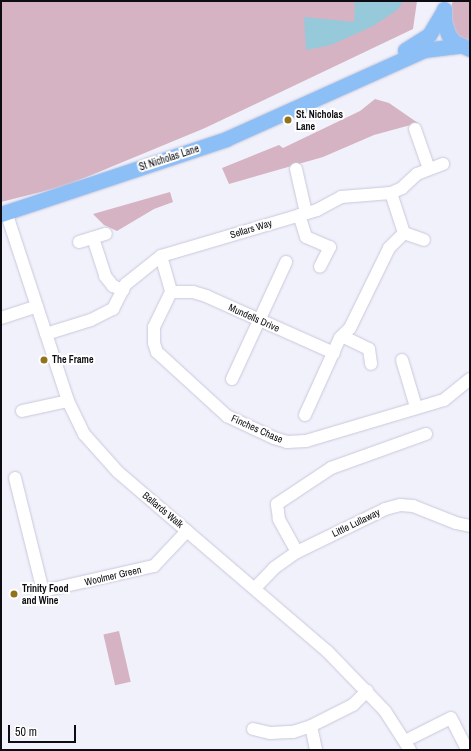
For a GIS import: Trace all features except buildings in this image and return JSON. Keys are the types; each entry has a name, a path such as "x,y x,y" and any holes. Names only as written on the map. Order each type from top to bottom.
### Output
{"main road":[{"path":"445,5 444,21 448,34 466,48"},
{"name":"St Nicholas Lane","path":"4,213 226,139 332,90 422,40 434,29 445,5"},
{"name":"St Nicholas Lane","path":"332,90 374,75 424,50 466,48"}],"street":[{"path":"414,129 429,169"},
{"name":"Sellars Way","path":"46,334 106,314 117,305 123,290 134,275 161,256 302,214 341,197 391,193 402,188 417,174 443,164"},
{"path":"296,169 306,237 330,246 320,267"},
{"path":"391,193 404,233"},
{"name":"Ballards Walk","path":"4,213 75,420 99,454 327,651 367,691 407,746"},
{"path":"404,233 424,240"},
{"path":"305,415 342,336 350,328 388,248 404,233"},
{"path":"79,242 106,234"},
{"path":"93,238 105,276 114,286 123,290"},
{"path":"161,256 171,292"},
{"path":"232,380 286,262"},
{"name":"Mundells Drive","path":"171,292 193,292 206,296 334,353"},
{"name":"Finches Chase","path":"171,292 154,327 153,337 157,352 227,416 248,427 287,442 306,441 416,407 444,400 470,379"},
{"path":"1,318 37,306"},
{"path":"342,336 369,349 371,364"},
{"path":"402,360 416,407"},
{"path":"22,411 68,402"},
{"path":"297,552 278,519 276,504 331,468 426,434"},
{"name":"Woolmer Green","path":"15,478 44,591 135,572 154,566 187,531"},
{"name":"Little Lullaway","path":"255,588 274,568 297,552 385,509 400,505 413,506 456,523 470,526"},
{"path":"253,729 271,734 293,732 311,726 353,705 367,691"},
{"path":"407,746 451,718 467,750"},
{"path":"311,726 316,750"}],"shaded area":[{"path":"1,1 417,1 413,29 205,128 65,186 1,202"},
{"path":"453,1 470,1 470,41 460,38 452,28 449,13"},
{"path":"375,99 389,103 418,123 374,135 323,157 229,184 222,168 279,145 283,148 360,111"},
{"path":"170,192 173,202 154,209 117,231 104,225 93,214"},
{"path":"119,631 131,682 115,685 103,635"}],"water":[{"path":"355,1 404,1 397,10 373,26 331,45 306,50 304,17 354,22"}],"place":[{"name":"St. Nicholas Lane","path":"288,120"},
{"name":"The Frame","path":"44,360"},
{"name":"Trinity Food and Wine","path":"14,594"}]}
